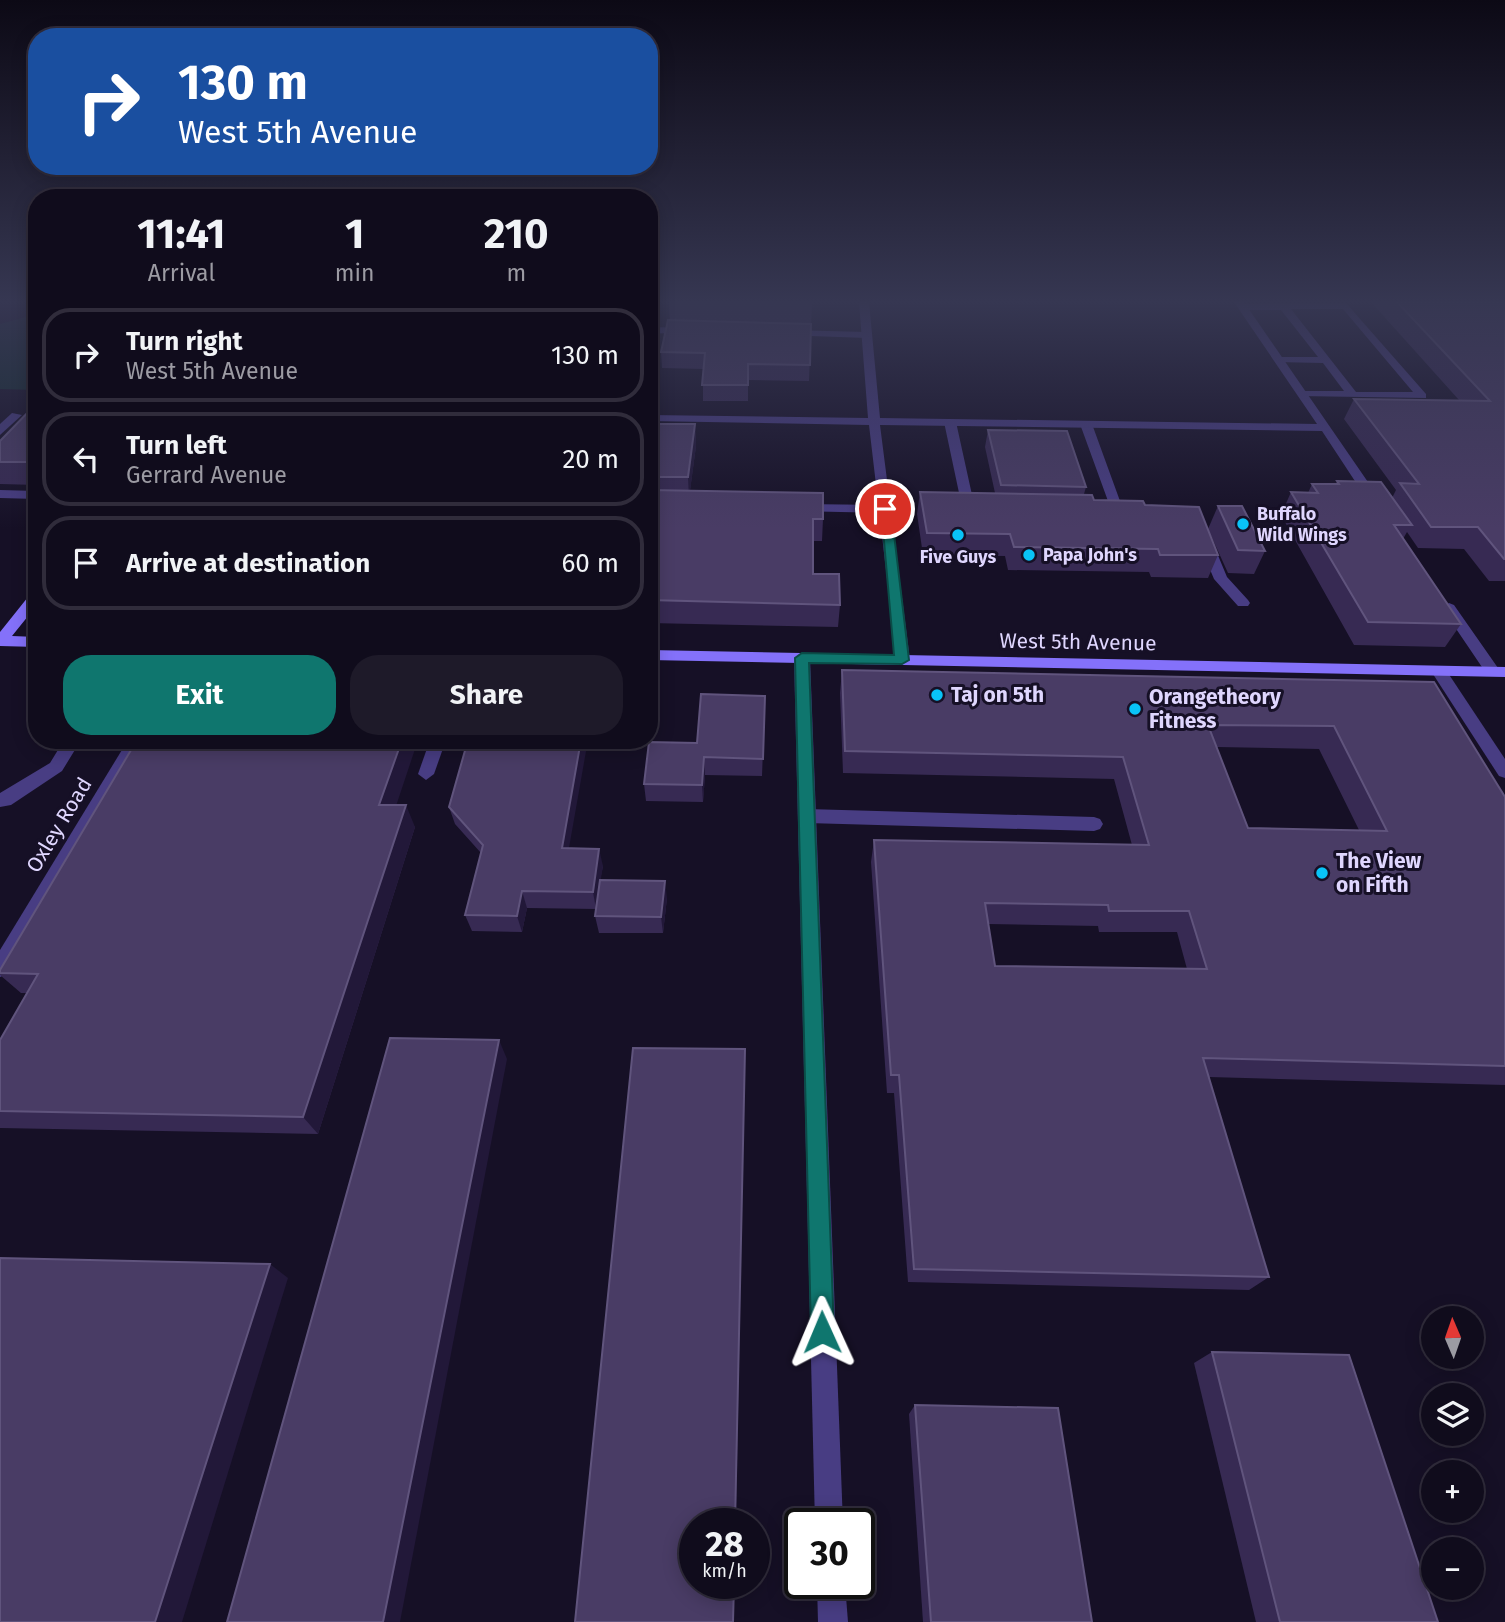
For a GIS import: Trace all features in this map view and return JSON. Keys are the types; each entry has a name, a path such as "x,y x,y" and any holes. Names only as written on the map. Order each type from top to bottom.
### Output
{"main road":[{"path":"1,641 28,606"},
{"path":"1,641 28,642"},
{"name":"West 5th Avenue","path":"658,655 1499,672"}],"street":[{"path":"870,378 902,660"},
{"path":"1292,378 1384,514"},
{"path":"1340,378 1353,395"},
{"path":"1303,394 1422,396 1407,378"},
{"path":"0,431 16,415"},
{"path":"658,418 1326,428"},
{"path":"950,422 968,507 991,509"},
{"path":"1086,424 1118,513"},
{"path":"0,494 28,495"},
{"path":"0,505 28,506"},
{"path":"781,507 885,509"},
{"path":"1197,524 1222,579 1243,603"},
{"path":"1438,592 1499,672"},
{"path":"802,658 829,1508"},
{"path":"1439,671 1505,772"},
{"path":"0,800 5,800 56,767 67,749"},
{"name":"Oxley Road","path":"0,968 131,749"},
{"path":"426,774 435,749"},
{"path":"807,816 1094,824"},
{"path":"832,1599 833,1622"}],"green space":[{"path":"0,378 28,378 28,390 0,389"}],"building":[{"path":"703,378 748,378 748,385 702,385"},
{"path":"1468,378 1505,378 1505,559 1478,527 1431,527 1400,483 1419,484 1354,399 1490,401"},
{"path":"28,412 28,462 0,462 0,441"},
{"path":"658,424 695,424 688,477 658,477"},
{"path":"988,430 1067,431 1086,487 1001,485"},
{"path":"1337,481 1381,482 1412,525 1394,525 1461,624 1368,622 1291,492 1318,493 1312,484 1339,484"},
{"path":"658,490 823,493 823,519 813,519 813,574 839,574 840,605 658,600"},
{"path":"920,492 1092,495 1094,500 1143,501 1145,505 1199,507 1218,555 1160,555 1158,549 1014,547 1010,534 927,533"},
{"path":"1218,506 1242,506 1265,551 1238,550"},
{"path":"842,670 1434,682 1505,797 1505,1066 1203,1058 1269,1277 914,1269 899,1075 891,1075 874,840 1149,845 1123,757 845,751","holes":["1208,725 1334,726 1387,831 1248,828","985,903 1108,905 1109,911 1189,911 1207,969 995,966"]},
{"path":"701,694 765,696 763,759 704,757 702,785 644,784 648,749 658,749 658,742 697,743"},
{"path":"132,749 399,749 379,805 406,805 303,1117 0,1111 0,1040 38,974 0,973"},
{"path":"465,749 579,749 562,848 599,849 593,892 522,891 517,916 465,915 483,845 449,807"},
{"path":"600,880 665,881 661,917 595,916"},
{"path":"390,1038 499,1040 383,1622 227,1622"},
{"path":"633,1048 745,1049 735,1508 679,1508 679,1599 734,1599 733,1622 575,1622"},
{"path":"0,1258 270,1264 155,1622 0,1622"},
{"path":"1212,1352 1349,1355 1421,1571 1421,1600 1431,1600 1438,1622 1280,1622"},
{"path":"915,1405 1058,1408 1092,1622 931,1622"}],"place":[{"name":"Buffalo Wild Wings","path":"1243,524"},
{"name":"Five Guys","path":"958,535"},
{"name":"Papa John's","path":"1029,555"},
{"name":"Taj on 5th","path":"937,695"},
{"name":"Orangetheory Fitness","path":"1135,709"},
{"name":"The View on Fifth","path":"1322,873"}],"route":[{"path":"822,1332 802,658 902,660 885,509"}]}
